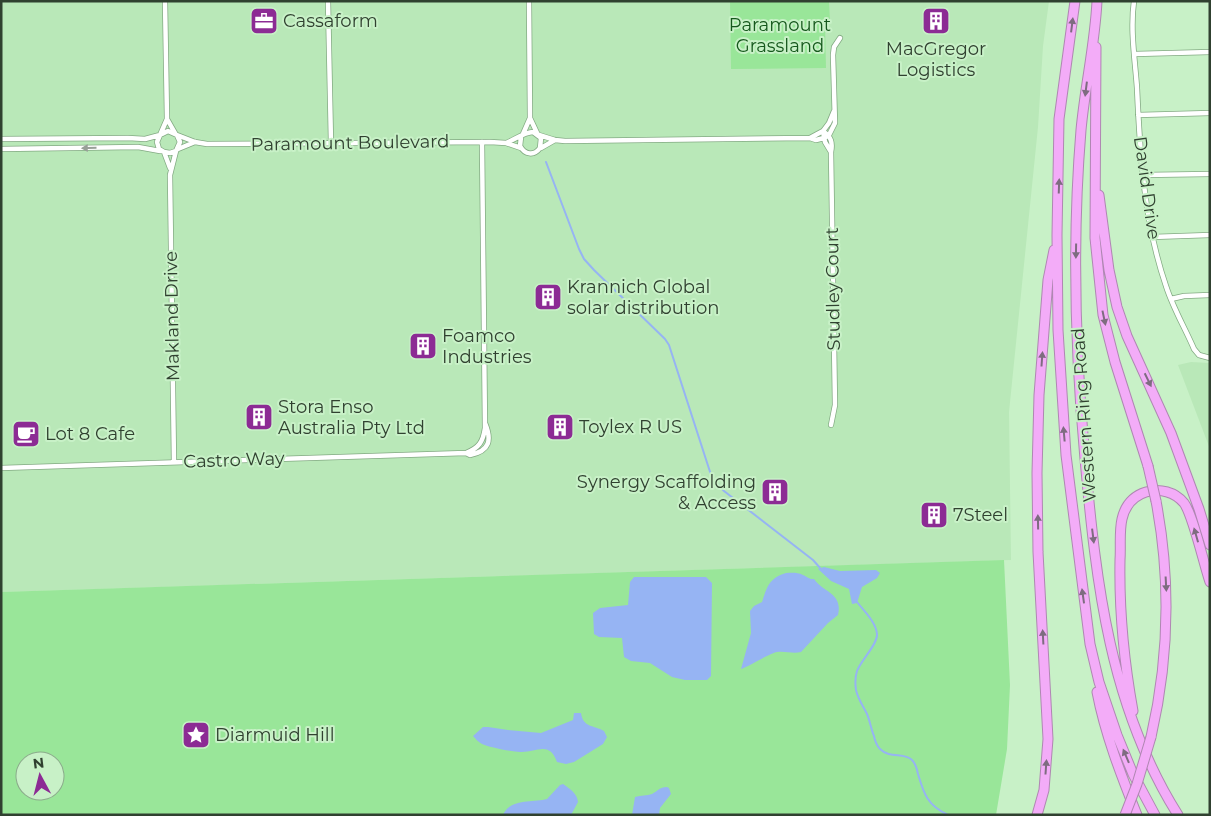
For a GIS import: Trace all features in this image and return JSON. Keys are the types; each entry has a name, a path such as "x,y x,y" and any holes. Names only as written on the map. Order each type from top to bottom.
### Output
{"highway":[{"name":"Western Ring Road","path":"1075,1 1059,119 1058,330 1064,438 1090,644 1101,689 1116,735 1133,774 1155,815"},
{"name":"Western Ring Road","path":"1097,1 1096,24 1086,88 1078,172 1076,266 1080,399 1086,476 1102,602 1116,670 1126,706 1157,779 1178,815"},
{"path":"1096,24 1096,257 1103,315 1115,362 1148,466 1156,501 1165,569 1166,629 1163,678 1151,738 1125,815"},
{"path":"1095,182 1100,199 1109,270 1117,307 1130,342 1171,433 1210,545"},
{"path":"1037,815 1044,790 1048,740 1038,552 1039,394 1048,280 1057,235"},
{"path":"1142,743 1132,706 1121,622 1121,527 1125,510 1130,502 1145,492 1160,490 1172,494 1184,503 1190,515 1210,582"},
{"path":"1090,644 1093,676 1101,714 1137,815"}],"street":[{"path":"163,152 157,142 167,119 165,1"},
{"path":"328,1 331,143"},
{"path":"529,1 530,118 520,143 521,148 531,154 555,140"},
{"name":"David Drive","path":"1134,1 1133,20 1144,195 1152,237 1166,286 1194,349 1199,355 1210,358"},
{"path":"522,136 529,132 555,140 810,138 816,140 826,137 835,122 833,54 834,47 840,38"},
{"path":"1135,54 1210,52"},
{"path":"810,138 823,131 834,110"},
{"path":"1138,115 1210,113"},
{"path":"530,118 542,141 540,148"},
{"path":"1,149 138,147 170,153 177,150 180,142 167,119"},
{"path":"1,139 140,139 168,131 176,134"},
{"name":"Studley Court","path":"823,131 831,152 834,402 831,425"},
{"name":"Paramount Boulevard","path":"176,134 195,142 210,144 482,142 506,143 521,148"},
{"name":"Paramount Boulevard","path":"506,143 522,136"},
{"name":"Paramount Boulevard","path":"177,150 195,142"},
{"name":"Castro Way","path":"1,468 466,453 477,448 482,442 485,422 482,142"},
{"name":"Makland Drive","path":"174,462 170,170 177,150"},
{"name":"Makland Drive","path":"163,152 170,170"},
{"path":"1143,176 1210,174"},
{"path":"1152,237 1210,235"},
{"path":"1171,299 1184,296 1210,296"}],"shaded area":[{"path":"1,1 1049,1 1043,46 1038,127 1009,412 1011,560 1,592"},
{"path":"1191,362 1210,363 1210,449 1178,365"}],"green space":[{"name":"Paramount Grassland","path":"730,1 829,1 830,22 825,24 826,68 731,69"},
{"path":"1004,560 1010,685 1007,749 996,815 1,815 1,592"}],"water":[{"path":"824,567 840,571 876,570 880,573 877,578 862,587 857,603 852,604 849,589 831,581 818,569"},
{"path":"786,573 799,573 814,579 832,594 838,602 838,615 801,652 774,653 741,669 751,633 750,611 754,606 762,602 772,580"},
{"path":"634,577 706,577 712,583 711,676 707,680 685,680 672,677 650,663 631,661 624,657 622,638 599,637 594,634 593,613 600,608 628,605 630,582"},
{"path":"574,713 581,713 582,718 587,724 604,731 607,737 603,744 574,762 566,764 557,762 554,755 546,749 520,752 489,747 473,736 483,727 541,733 573,720"},
{"path":"563,784 573,792 578,802 571,815 503,815 506,810 516,804 547,799"},
{"path":"667,787 671,794 660,808 659,815 632,815 635,797 650,795 660,788"}],"waterway":[{"path":"546,162 584,259 669,345 712,478 724,491 813,560 821,569"},
{"path":"857,602 872,621 877,634 875,642 857,671 855,682 859,699 868,717 876,743 879,748 888,754 905,756 912,760 916,766 927,798 935,807 948,815"}],"place":[{"name":"Cassaform","path":"264,21"},
{"name":"MacGregor Logistics","path":"936,21"},
{"name":"Krannich Global solar distribution","path":"548,297"},
{"name":"Foamco Industries","path":"423,346"},
{"name":"Stora Enso Australia Pty Ltd","path":"259,417"},
{"name":"Toylex R US","path":"560,427"},
{"name":"Lot 8 Cafe","path":"26,434"},
{"name":"Synergy Scaffolding & Access","path":"775,492"},
{"name":"7Steel","path":"934,515"},
{"name":"Diarmuid Hill","path":"196,735"}]}
